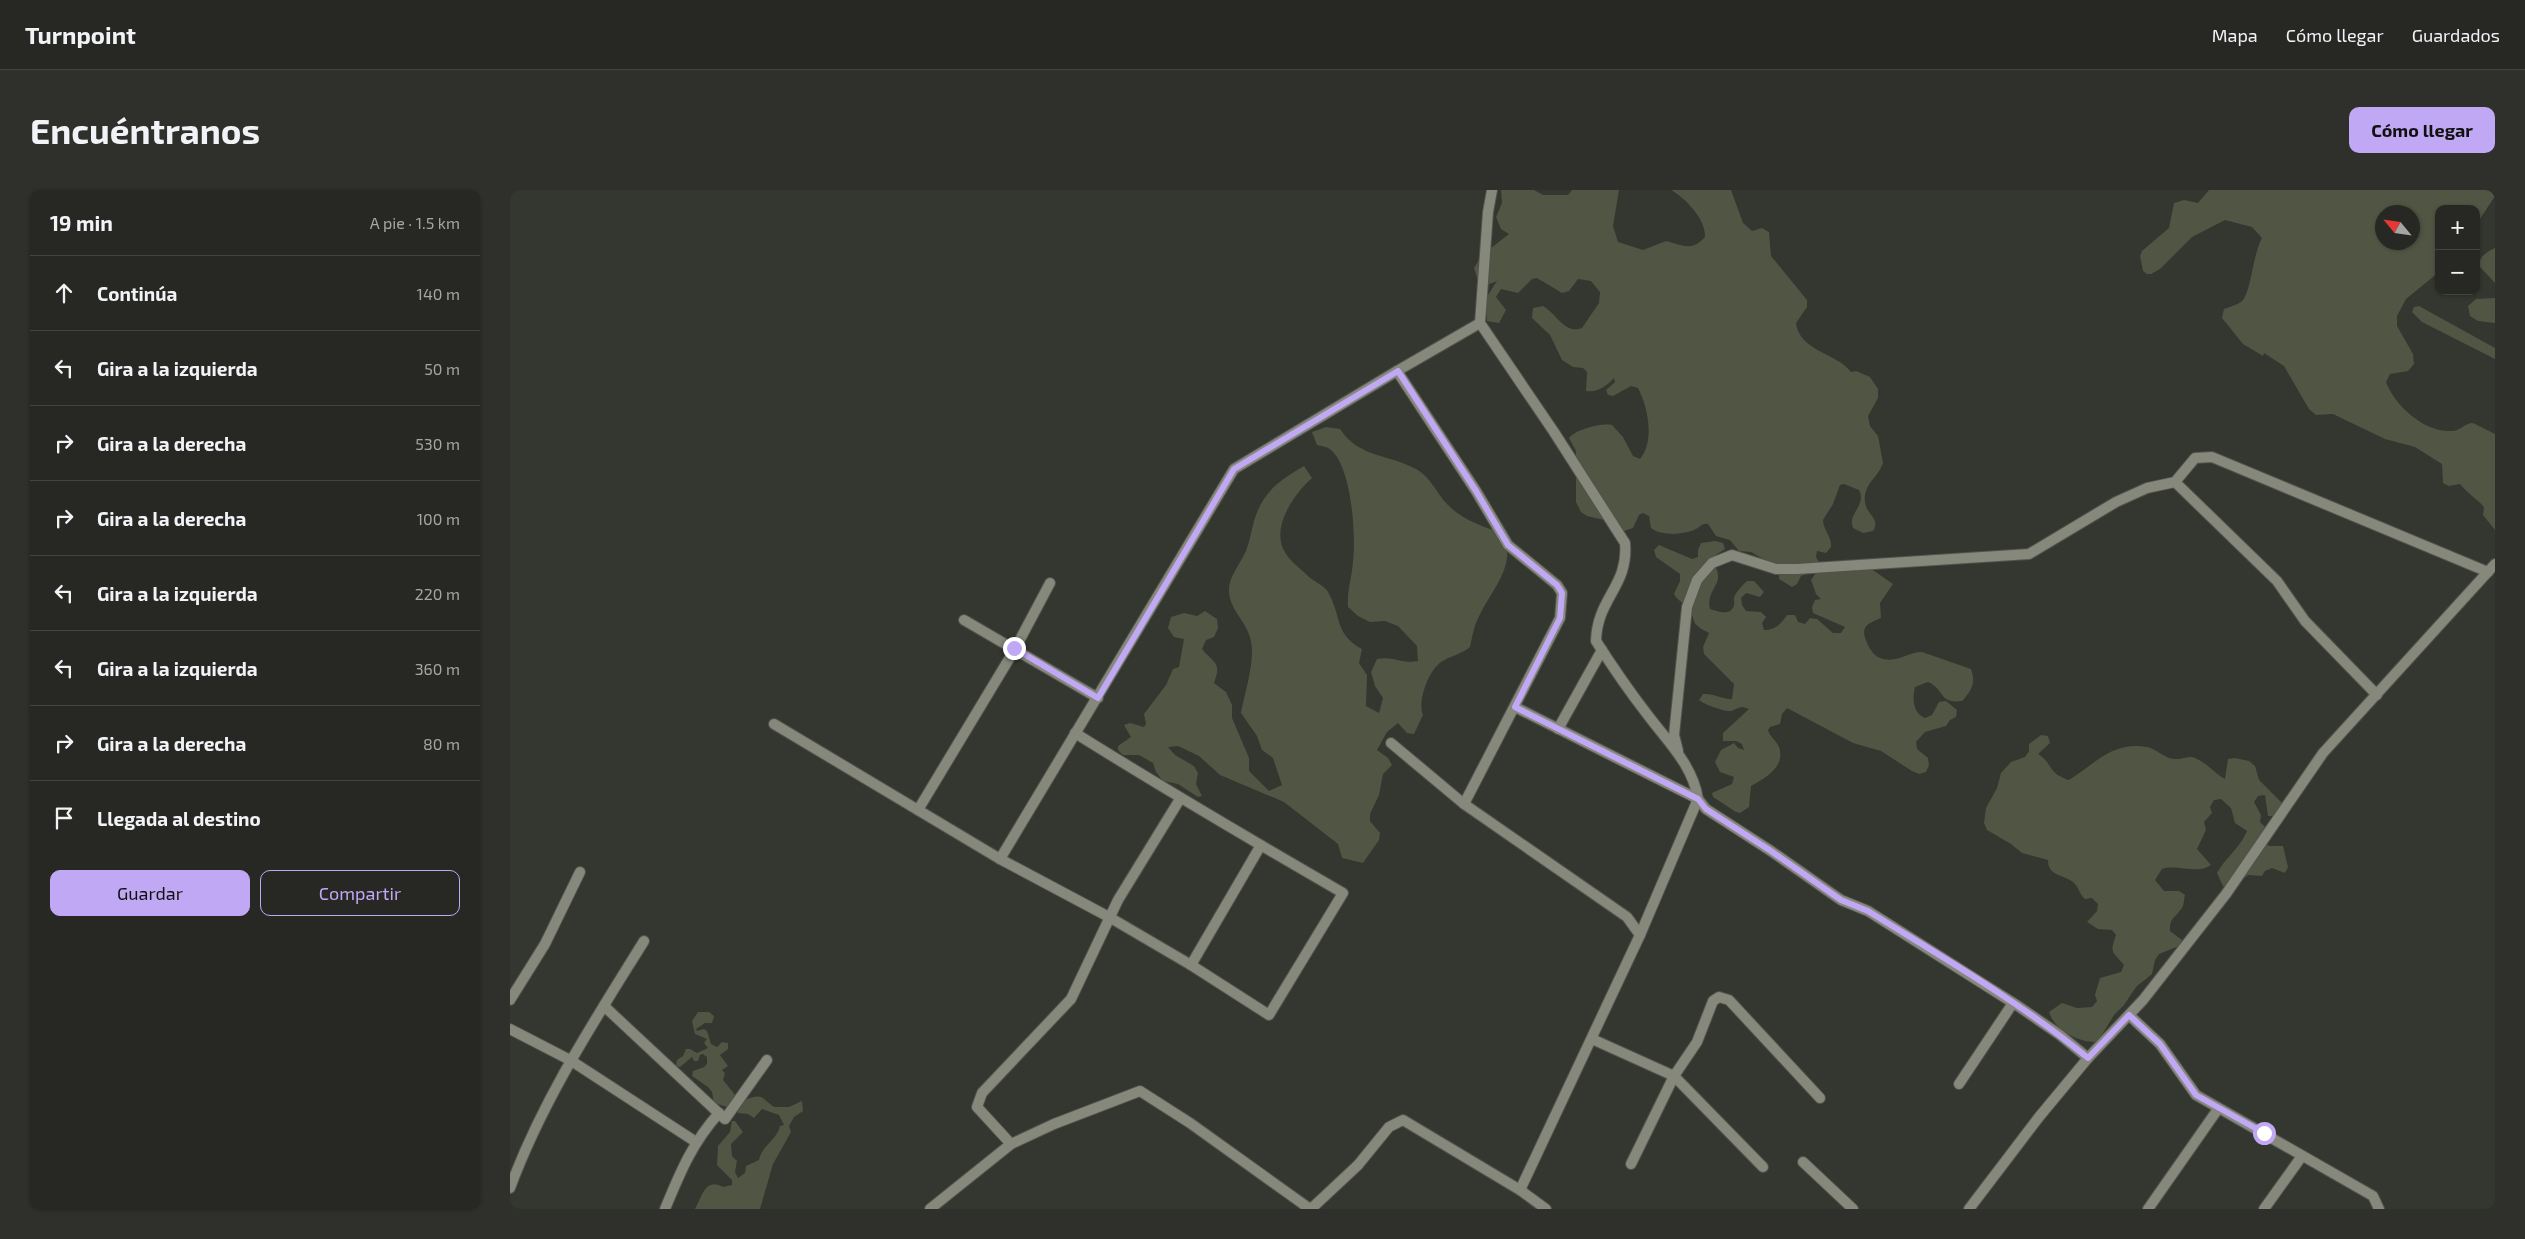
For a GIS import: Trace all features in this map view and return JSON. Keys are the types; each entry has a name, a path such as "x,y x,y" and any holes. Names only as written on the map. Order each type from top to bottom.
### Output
{"street":[{"path":"1492,190 1488,212 1480,323 1554,432 1625,544 1626,554 1622,574 1606,600 1598,621 1596,641 1647,714 1679,754 1696,785 1698,799 1640,935 1520,1190"},
{"path":"1000,860 1234,469 1480,323"},
{"path":"1398,371 1476,491 1508,545 1557,585 1562,593 1560,618 1464,804"},
{"path":"1679,754 1674,735 1687,606 1697,580 1712,563 1732,555 1776,569 1797,569 2029,554 2116,502 2147,488 2175,482 2195,458 2212,457 2491,568 2324,752 2226,894 2143,1000 2088,1058 2039,1117 1970,1209"},
{"path":"2175,482 2277,581 2305,621 2377,695"},
{"path":"918,810 1014,648 1050,583"},
{"path":"964,620 1098,698"},
{"path":"1558,729 1602,650"},
{"path":"1515,707 1698,799 1706,809 1771,851 1841,900 1868,911 2013,1002 2060,1035 2088,1058"},
{"path":"774,724 1000,860 1110,917 1191,964 1269,1015 1343,893 1180,799 1076,733"},
{"path":"1392,744 1464,804 1626,917 1640,935"},
{"path":"1011,1144 977,1107 978,1101 982,1093 1071,999 1110,917 1180,799"},
{"path":"1191,964 1260,846"},
{"path":"510,1000 545,944 580,872"},
{"path":"510,1188 524,1150 570,1060 644,940"},
{"path":"1631,1164 1674,1076 1697,1042 1713,1001 1725,997 1820,1098"},
{"path":"1959,1084 2013,1002"},
{"path":"604,1006 725,1119 767,1060"},
{"path":"2129,1015 2160,1044 2196,1095 2373,1196 2379,1209"},
{"path":"510,1029 570,1060 696,1142"},
{"path":"1592,1039 1674,1076 1763,1167"},
{"path":"930,1209 1011,1144 1054,1124 1140,1091 1190,1123 1310,1209 1358,1165 1389,1127 1402,1120 1520,1190 1546,1209"},
{"path":"2148,1209 2218,1109"},
{"path":"665,1209 696,1142 719,1113"},
{"path":"2264,1209 2302,1156"},
{"path":"1803,1162 1853,1209"}],"green space":[{"path":"1501,190 1534,190 1543,195 1568,195 1572,190 1619,190 1613,226 1618,242 1643,250 1666,241 1687,246 1696,245 1705,237 1702,223 1694,210 1671,190 1731,190 1743,223 1752,231 1762,228 1769,232 1771,256 1807,300 1807,307 1796,323 1804,340 1811,346 1837,360 1851,372 1856,371 1870,377 1878,389 1878,398 1868,416 1870,426 1878,436 1883,463 1868,486 1865,496 1866,506 1875,523 1873,531 1863,533 1853,528 1853,518 1861,501 1861,496 1859,490 1844,484 1840,485 1833,504 1823,520 1831,547 1826,553 1817,551 1816,557 1820,564 1812,572 1801,576 1797,584 1792,587 1779,579 1779,568 1751,552 1739,551 1730,540 1716,536 1708,524 1684,533 1660,532 1651,528 1649,516 1643,513 1639,515 1633,528 1624,531 1609,521 1587,516 1581,512 1576,502 1576,451 1569,438 1589,427 1612,425 1623,437 1633,456 1640,459 1645,452 1649,434 1645,405 1638,388 1631,386 1613,396 1608,395 1606,390 1615,382 1614,378 1602,388 1586,391 1587,372 1583,368 1573,367 1562,360 1550,335 1532,318 1533,308 1543,306 1566,326 1576,329 1582,328 1599,303 1600,292 1591,281 1578,279 1569,291 1562,293 1537,278 1532,279 1518,293 1501,289 1496,297 1506,310 1499,323 1487,321 1486,298 1497,281 1487,285 1478,281 1474,268 1482,255 1509,234 1501,229 1496,217 1502,203"},
{"path":"2209,190 2495,190 2495,196 2480,219 2480,205 2435,205 2435,275 2406,299 2397,316 2397,326 2413,354 2414,364 2408,371 2390,374 2386,382 2396,400 2404,409 2432,428 2452,431 2473,423 2495,434 2495,530 2483,515 2484,507 2460,484 2449,486 2443,483 2442,464 2415,447 2385,439 2333,414 2316,415 2309,409 2284,366 2264,353 2263,356 2243,344 2222,318 2224,309 2242,301 2248,290 2256,253 2262,238 2252,227 2225,220 2192,237 2160,269 2151,274 2143,271 2140,256 2142,251 2169,228 2174,203 2184,200 2198,203"},
{"path":"2495,248 2495,283 2480,267 2480,261 2486,253"},
{"path":"2495,298 2495,323 2478,321 2470,316 2468,306 2476,299"},
{"path":"2419,306 2495,348 2495,359 2422,322 2412,312 2414,307"},
{"path":"1326,427 1340,429 1356,445 1365,450 1416,469 1426,477 1445,502 1461,516 1504,534 1507,547 1504,569 1482,610 1470,647 1441,662 1432,672 1423,694 1423,715 1414,734 1407,733 1398,723 1387,732 1377,750 1388,758 1392,765 1383,774 1379,795 1370,814 1370,821 1380,833 1379,840 1363,863 1342,858 1338,844 1284,802 1220,775 1199,756 1178,746 1168,747 1175,755 1194,766 1198,773 1196,784 1202,796 1198,797 1178,784 1163,781 1156,772 1153,763 1139,755 1123,755 1118,750 1118,746 1131,737 1124,725 1130,723 1144,727 1146,724 1144,714 1166,685 1173,669 1179,667 1184,639 1174,637 1168,628 1171,617 1184,613 1197,616 1205,611 1217,619 1218,628 1214,637 1206,640 1202,649 1216,663 1217,671 1214,683 1226,692 1232,705 1232,718 1249,758 1249,771 1269,791 1282,785 1273,758 1262,750 1257,736 1241,713 1251,668 1252,650 1246,627 1231,603 1229,589 1233,575 1249,544 1254,521 1262,502 1267,494 1280,482 1304,466 1312,478 1291,502 1282,523 1281,544 1293,563 1326,590 1343,631 1353,643 1362,649 1359,663 1367,675 1366,706 1379,713 1383,698 1375,686 1371,672 1377,659 1389,658 1406,662 1418,661 1417,646 1398,626 1385,621 1370,622 1358,616 1348,607 1354,550 1351,503 1344,471 1338,459 1330,449 1317,445 1312,432"},
{"path":"1715,541 1723,543 1725,549 1714,556 1713,563 1718,576 1710,596 1710,609 1720,612 1730,611 1734,605 1734,597 1738,590 1747,581 1754,581 1764,592 1760,597 1746,593 1741,598 1742,605 1746,611 1761,612 1766,617 1762,623 1764,630 1777,626 1787,615 1795,615 1798,622 1805,624 1810,618 1817,619 1833,633 1841,633 1845,627 1813,613 1812,607 1815,600 1821,599 1816,594 1811,580 1818,570 1870,568 1893,584 1880,603 1881,618 1870,623 1865,628 1866,641 1874,654 1880,658 1892,660 1922,652 1971,669 1972,686 1962,701 1945,698 1937,688 1928,682 1915,687 1914,705 1921,716 1925,718 1932,715 1939,702 1946,701 1957,710 1956,717 1950,720 1946,726 1925,732 1916,742 1917,749 1928,758 1929,765 1926,772 1919,774 1912,771 1881,751 1853,743 1787,708 1782,714 1780,724 1770,727 1768,730 1779,747 1780,760 1773,771 1751,786 1749,807 1740,813 1736,812 1713,797 1712,793 1732,784 1734,777 1720,772 1715,762 1721,750 1734,743 1738,748 1744,750 1742,744 1736,741 1723,741 1723,733 1749,709 1740,707 1731,711 1724,710 1709,706 1699,700 1703,694 1732,699 1734,684 1704,654 1703,647 1709,633 1694,622 1688,608 1674,594 1680,581 1680,574 1656,557 1654,550 1659,545 1692,559 1698,557 1701,543"},
{"path":"2041,735 2048,736 2050,743 2038,754 2057,775 2069,780 2105,755 2114,751 2124,747 2147,747 2171,759 2194,758 2225,779 2228,759 2235,758 2249,761 2255,766 2259,780 2285,806 2275,816 2268,816 2265,795 2258,796 2254,802 2261,815 2260,822 2265,827 2263,841 2269,846 2283,846 2288,867 2285,873 2272,868 2265,871 2262,876 2248,875 2231,888 2223,886 2217,873 2241,842 2247,831 2235,823 2231,808 2221,799 2214,800 2210,807 2212,813 2204,822 2206,830 2197,849 2211,865 2200,869 2162,869 2155,880 2164,891 2179,891 2185,895 2183,907 2172,920 2170,927 2170,931 2182,940 2179,946 2159,954 2155,960 2152,974 2136,987 2124,1005 2114,1015 2100,1038 2095,1042 2081,1040 2067,1033 2056,1024 2049,1012 2062,1003 2077,1008 2092,1007 2097,1001 2095,995 2100,978 2121,972 2124,965 2113,952 2116,935 2112,930 2098,929 2087,922 2097,911 2098,904 2092,898 2085,899 2077,886 2069,879 2053,872 2050,869 2048,860 2022,853 1987,830 1984,823 1986,808 1997,788 2001,773 2011,762 2025,757 2029,751 2029,744"},
{"path":"698,1012 709,1012 714,1016 712,1023 705,1023 696,1029 697,1031 704,1029 707,1031 711,1044 717,1047 722,1042 728,1043 728,1049 720,1055 728,1066 722,1070 725,1073 723,1080 736,1096 744,1100 761,1097 774,1107 789,1107 802,1101 803,1111 794,1117 789,1126 791,1132 773,1164 760,1209 695,1209 708,1186 717,1185 723,1187 732,1185 732,1180 717,1165 718,1146 730,1132 732,1121 735,1121 743,1132 731,1144 732,1156 737,1161 735,1172 738,1178 745,1173 746,1166 759,1160 763,1150 776,1135 780,1126 784,1125 779,1115 762,1109 754,1118 748,1114 738,1113 737,1110 714,1103 712,1092 708,1087 692,1076 693,1071 707,1064 707,1057 703,1054 700,1055 698,1061 694,1061 692,1057 680,1067 676,1066 677,1060 683,1056 686,1049 697,1053 708,1048 704,1043 707,1039 695,1034 692,1021"}],"route":[{"path":"1014,648 1098,698 1234,469 1398,371 1476,491 1508,545 1557,585 1562,593 1560,618 1515,707 1698,799 1706,809 1771,851 1841,900 1868,911 2018,1006 2060,1035 2088,1058 2129,1015 2160,1044 2196,1095 2264,1133"}]}
